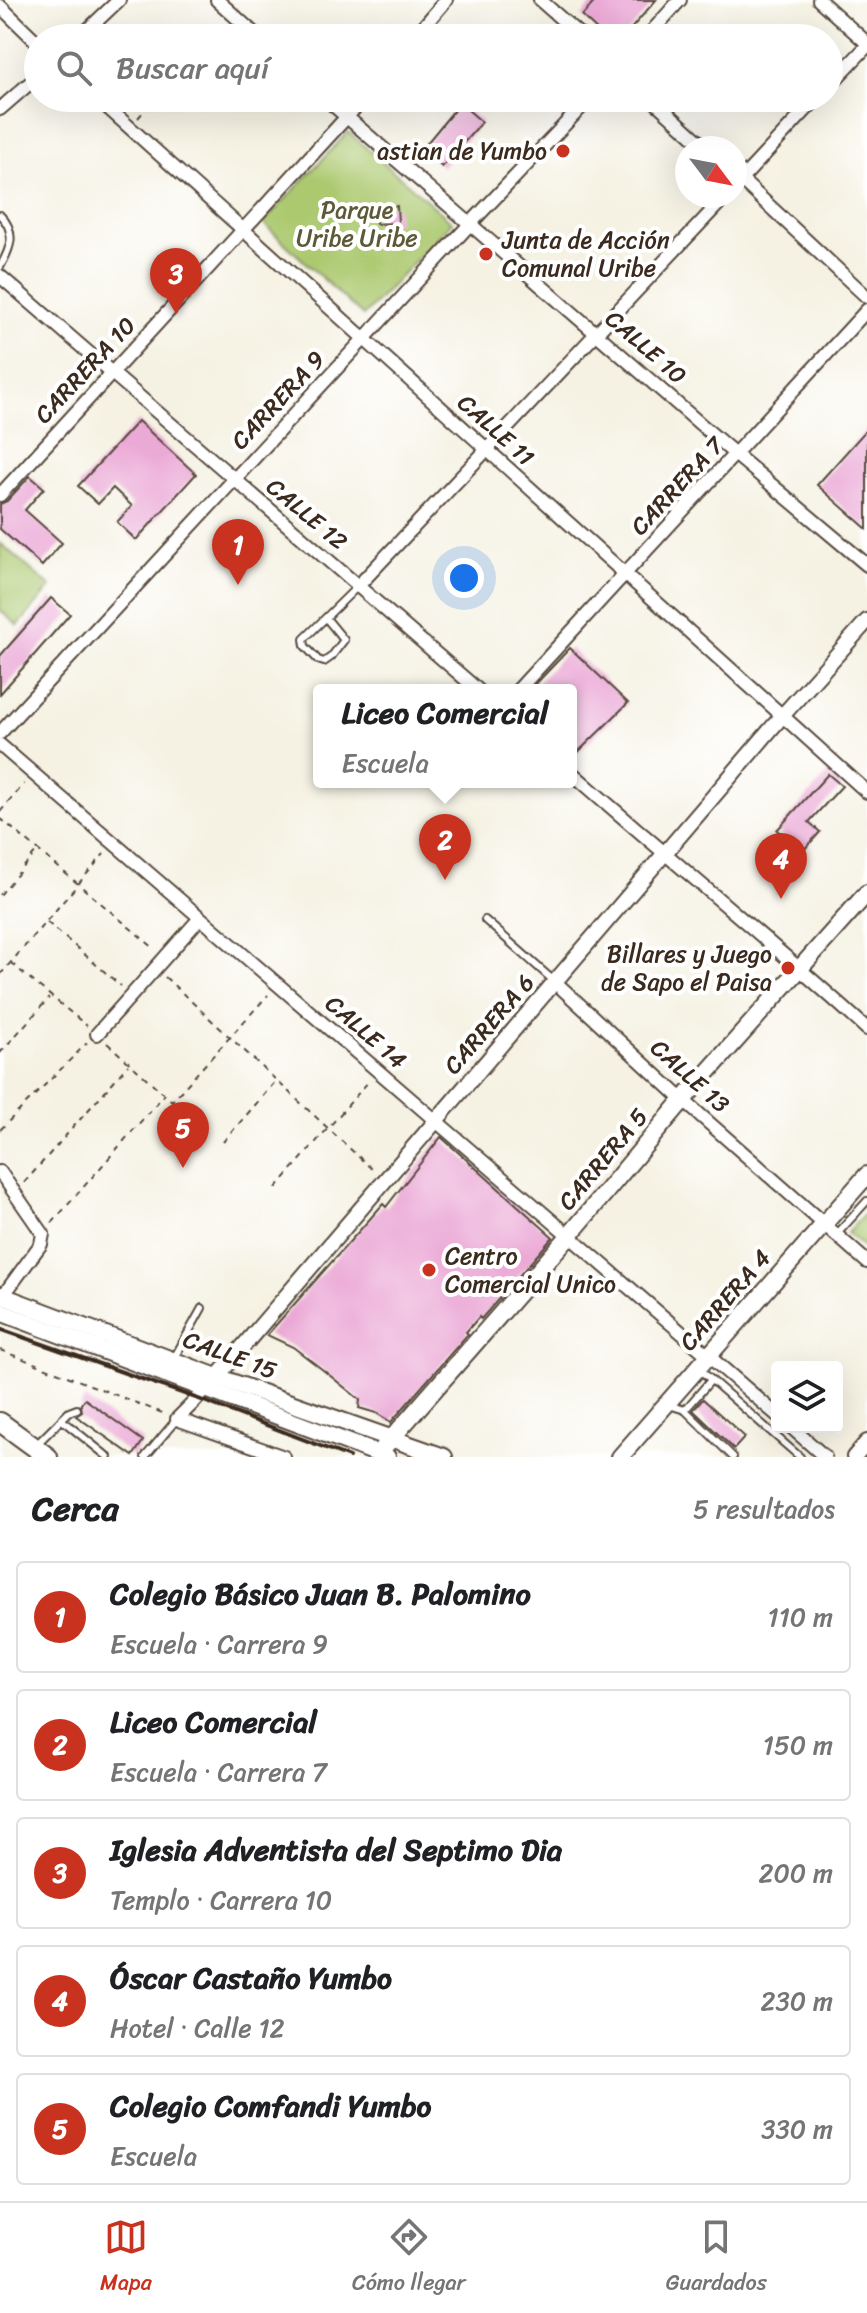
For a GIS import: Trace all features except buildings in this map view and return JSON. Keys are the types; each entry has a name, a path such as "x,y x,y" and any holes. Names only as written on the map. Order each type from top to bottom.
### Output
{"main road":[{"name":"CARRERA 5","path":"380,1456 683,1100 867,893"},
{"name":"CARRERA 4","path":"620,1457 703,1362 831,1229 867,1175"},
{"name":"CALLE 15","path":"1,1300 211,1383 380,1456"},
{"name":"CALLE 15","path":"1,1300 173,1360 211,1383 444,1457"},
{"path":"0,1422 41,1452"}],"street":[{"path":"94,24 119,0"},
{"path":"217,0 244,24"},
{"path":"426,24 446,0"},
{"path":"540,0 567,24"},
{"path":"659,24 680,0"},
{"path":"819,0 867,44 843,71"},
{"path":"0,6 24,29"},
{"path":"0,109 24,88"},
{"name":"CALLE 11","path":"112,112 867,792"},
{"name":"CALLE 10","path":"340,112 867,565"},
{"name":"CARRERA 10","path":"0,495 352,112"},
{"name":"CARRERA 9","path":"0,733 577,112"},
{"path":"666,112 693,136"},
{"path":"747,170 803,112"},
{"path":"747,189 867,297"},
{"path":"358,586 715,208"},
{"name":"CALLE 12","path":"0,276 471,684"},
{"name":"CARRERA 7","path":"523,684 867,310"},
{"name":"CARRERA 6","path":"177,1419 867,621"},
{"name":"CALLE 14","path":"0,745 568,1237 703,1362 771,1411"},
{"path":"577,777 802,969 867,1029"},
{"path":"97,1034 200,918"},
{"name":"CALLE 13","path":"555,982 867,1262"},
{"path":"0,1172 42,1231 41,1244 1,1300"},
{"path":"177,1419 284,1457"},
{"path":"798,1433 825,1457"},
{"path":"854,1457 867,1442"}],"lane":[{"path":"0,215 7,222 12,235 9,251 0,267"},
{"path":"326,618 344,640 324,662 318,660 303,642 326,618 358,586"},
{"name":"CALLE 13","path":"485,920 555,982"},
{"path":"831,1229 867,1201"},
{"path":"173,1360 202,1308"},
{"path":"703,1362 711,1380 800,1457"},
{"path":"685,1410 711,1380"},
{"path":"666,1404 685,1410 733,1457"},
{"path":"41,1452 62,1420 77,1409"},
{"name":"CARRERA 6","path":"147,1454 177,1419"},
{"path":"62,1420 108,1457"},
{"path":"140,1445 147,1454"}],"path":[{"path":"129,128 143,112"},
{"path":"0,812 33,774"},
{"path":"0,818 78,884 160,962 229,1038 384,1180"},
{"path":"0,975 113,844"},
{"path":"0,895 38,850"},
{"path":"46,921 131,995"},
{"path":"172,1101 277,985"},
{"path":"0,1053 50,997"},
{"path":"0,1130 97,1034"},
{"path":"15,1194 129,1064"},
{"path":"276,1188 377,1071"},
{"path":"223,1142 276,1081"},
{"path":"42,1231 165,1094"},
{"path":"0,1350 177,1419"}],"green space":[{"name":"Parque Uribe Uribe","path":"348,132 452,222 363,316 263,223"},
{"path":"0,543 51,587 18,626 0,610"},
{"path":"867,1211 867,1250 847,1233"}],"railway":[{"path":"0,1329 196,1398 349,1457"}],"place":[{"name":"astian de Yumbo","path":"563,151"},
{"name":"Junta de Acción Comunal Uribe","path":"486,254"},
{"name":"Iglesia Adventista del Septimo Dia","path":"176,314"},
{"name":"Colegio Básico Juan B. Palomino","path":"238,585"},
{"name":"Liceo Comercial","path":"445,880"},
{"name":"Óscar Castaño Yumbo","path":"781,899"},
{"name":"Billares y Juego de Sapo el Paisa","path":"788,968"},
{"name":"Colegio Comfandi Yumbo","path":"183,1168"},
{"name":"Centro Comercial Unico","path":"429,1270"}]}
